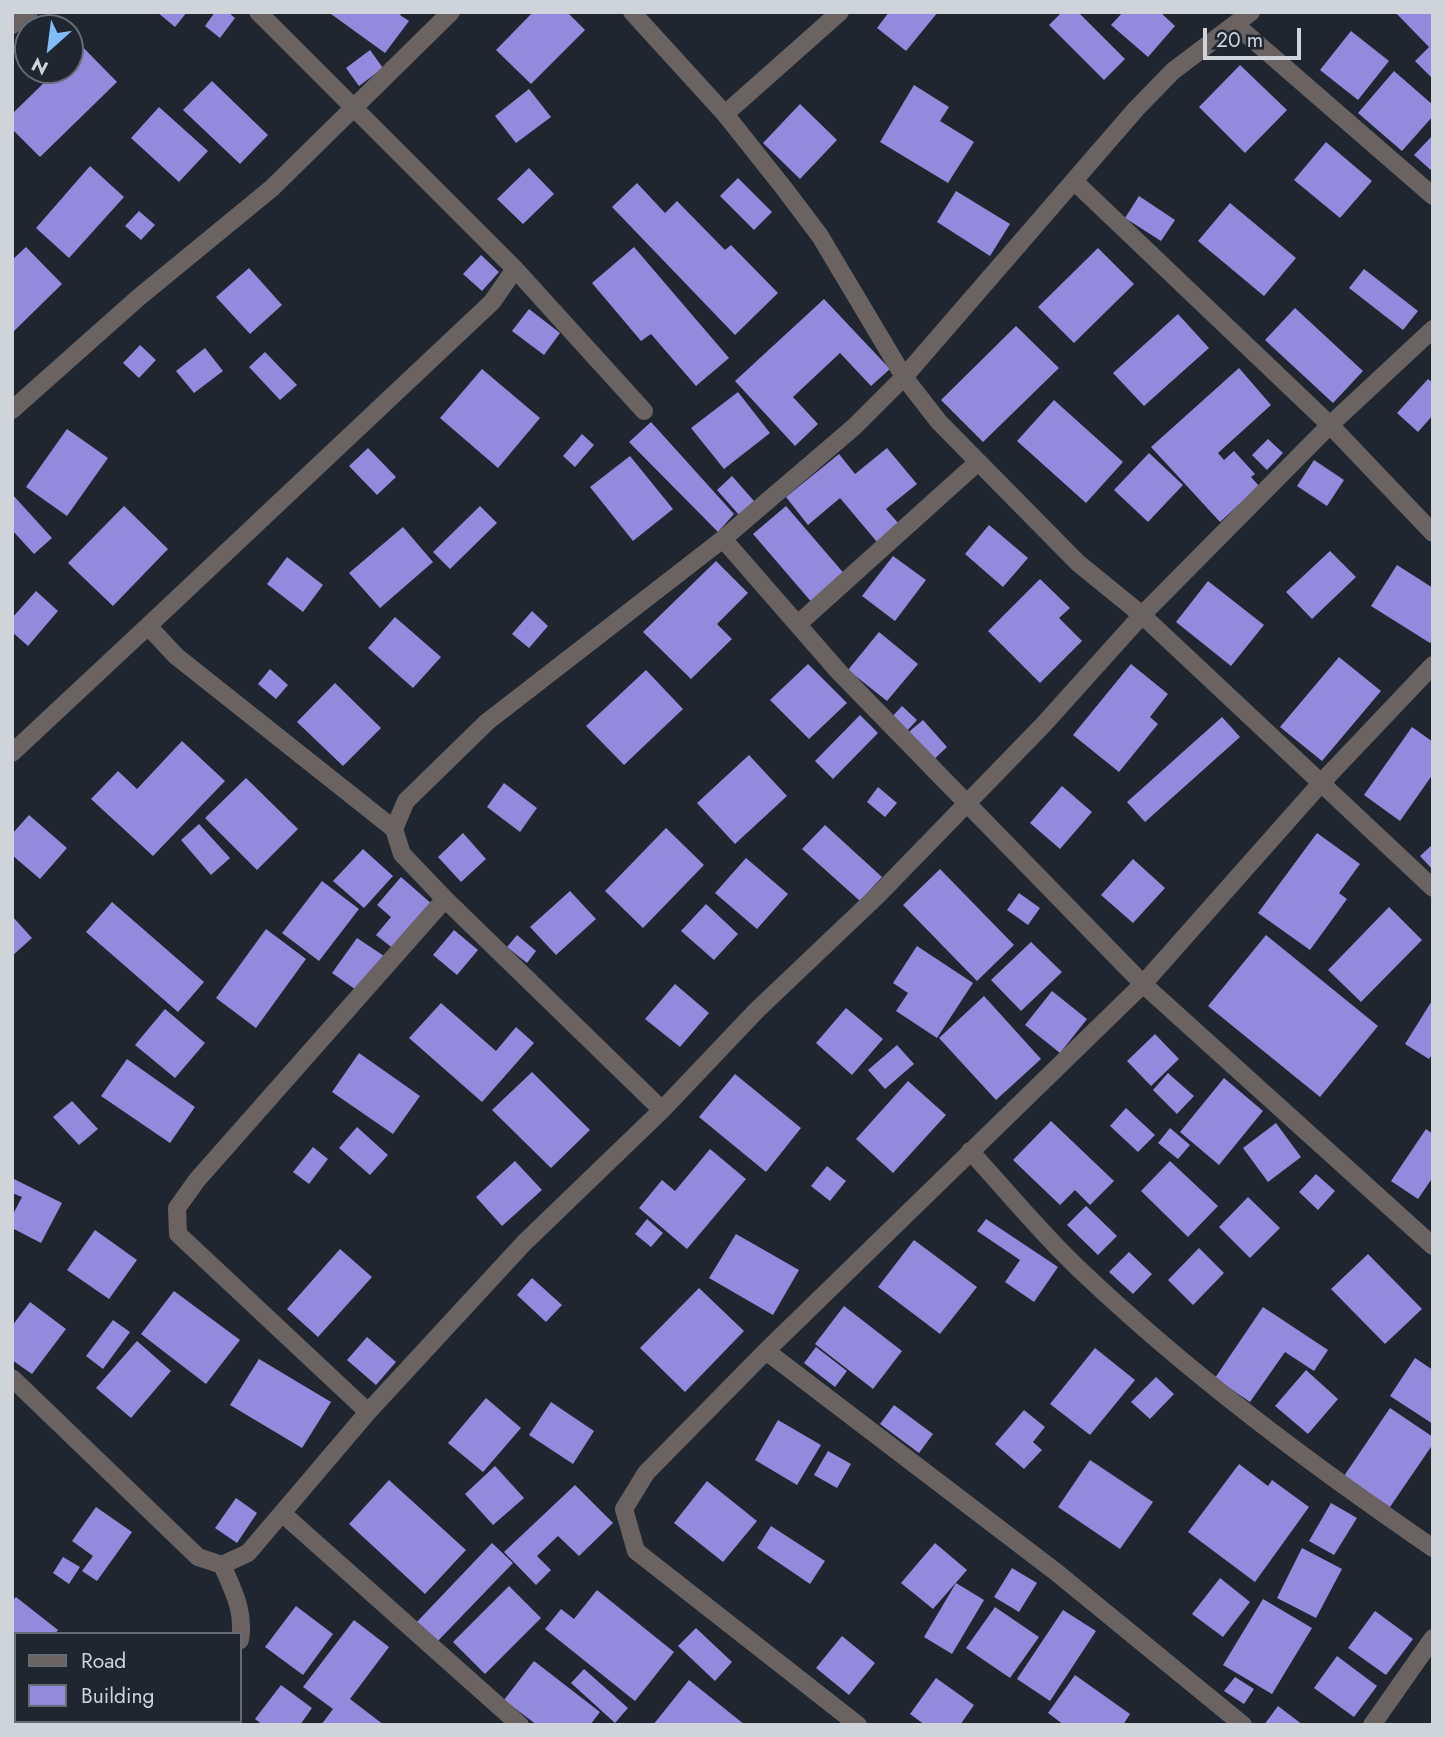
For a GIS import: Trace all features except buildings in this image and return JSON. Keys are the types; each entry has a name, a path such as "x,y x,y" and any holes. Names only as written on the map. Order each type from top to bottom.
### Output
{"street":[{"path":"12,26 29,12"},
{"path":"258,12 515,269 645,411"},
{"path":"12,410 138,298 272,188 451,12"},
{"path":"632,12 724,114 820,236 904,377 939,422 1078,563 1142,615 1433,888"},
{"path":"724,114 840,12"},
{"path":"394,828 407,801 487,722 723,540 854,426 904,377 1136,108 1174,71 1251,12"},
{"path":"1236,24 1433,196"},
{"path":"1074,182 1331,425 1433,533"},
{"path":"12,753 492,302 515,269"},
{"path":"12,1378 198,1557 222,1565 248,1553 284,1514 368,1412 524,1243 662,1110 757,1010 878,895 1044,724 1142,615 1331,425 1433,329"},
{"path":"798,624 978,462"},
{"path":"723,540 839,672 1143,984 1433,1246"},
{"path":"148,626 176,656 394,828 402,854 662,1110"},
{"path":"858,1725 636,1552 624,1509 646,1473 766,1351 1143,984 1322,782 1433,665"},
{"path":"368,1412 178,1234 177,1208 206,1170 445,899"},
{"path":"970,1151 1077,1267 1167,1348 1271,1432 1433,1548"},
{"path":"766,1351 1056,1573 1244,1725"},
{"path":"284,1514 520,1725"},
{"path":"222,1565 238,1601 241,1632"},
{"path":"1373,1725 1433,1638"}]}
